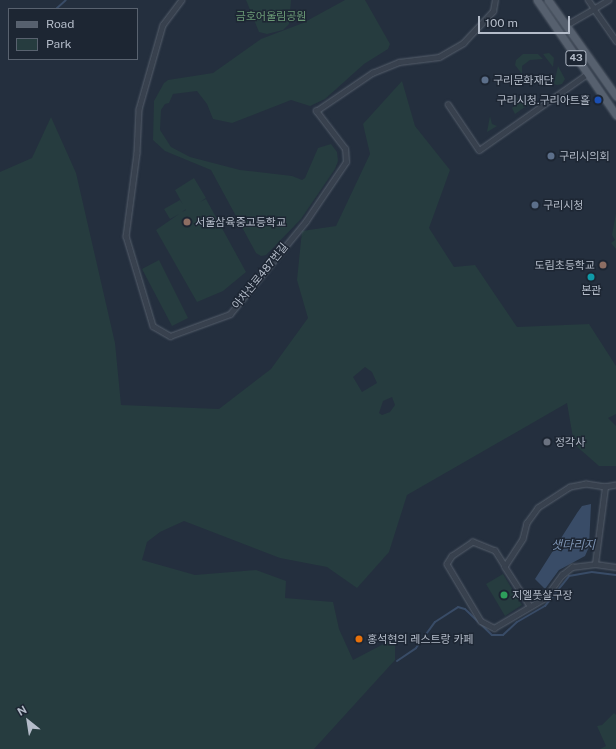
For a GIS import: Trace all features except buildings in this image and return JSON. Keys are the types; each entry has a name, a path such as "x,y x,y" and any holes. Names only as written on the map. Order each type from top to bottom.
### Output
{"main road":[{"name":"43","path":"537,0 616,115"},
{"name":"43","path":"548,0 616,96"}],"street":[{"name":"아차산로487번길","path":"182,0 163,25 138,109 137,153 126,236 153,326 170,336 230,314 306,221 346,162 345,149 316,111 372,73 399,62 439,57 463,43 493,11 495,0"},
{"path":"588,0 616,41"},
{"path":"566,25 609,0"},
{"path":"448,104 479,150 587,74"},
{"path":"505,567 523,539 527,523 538,508 570,487 586,484 605,487 616,485"},
{"path":"595,564 605,487"},
{"path":"530,606 495,551 473,542 452,556 447,564 481,621 494,628 545,598 562,575 572,567 595,564 616,567"}],"green space":[{"name":"금호어울림공원","path":"246,0 291,0 289,24 283,30 267,34 259,32"},
{"path":"345,0 365,0 390,44 388,49 364,64 325,99 310,106 291,100 232,123 213,119 207,104 197,91 173,94 169,103 165,104 161,110 160,130 171,147 190,157 240,170 292,176 302,180 305,178 318,148 331,144 337,152 338,161 335,169 301,219 266,255 261,256 256,253 211,170 165,151 153,140 154,101 164,83 168,80 213,73 261,39 303,23"},
{"path":"549,53 554,58 553,67 543,54"},
{"path":"523,54 538,54 543,59 530,60 522,66 522,74 515,65 516,60"},
{"path":"558,66 565,79 562,84 557,85 554,84"},
{"path":"402,81 415,126 450,170 429,228 454,267 475,265 517,327 589,324 616,366 616,414 608,418 616,426 616,466 599,466 574,444 567,403 407,495 389,552 357,588 327,567 280,558 184,521 160,532 147,542 142,560 195,575 256,570 286,581 285,598 333,602 339,629 353,660 395,638 395,660 314,749 0,749 0,172 32,158 51,117 76,173 115,343 121,405 219,409 271,369 308,318 297,280 302,231 336,226 370,154 363,124","holes":["365,367 372,372 377,383 362,392 353,377","392,397 395,405 390,412 382,415 379,413 383,401"]},
{"path":"528,97 532,102 515,114 512,108 516,104 510,103 508,100"},
{"path":"490,116 492,124 497,126 487,132"},
{"path":"194,178 206,198 200,202 206,199 246,272 223,291 197,302 156,230 179,214 170,219 164,209 180,200 183,204 175,190"},
{"path":"616,213 616,249 611,243 615,240 612,235"},
{"path":"159,260 188,318 172,326 142,269"},
{"name":"지엘풋살구장","path":"503,574 522,605 505,616 486,584"},
{"path":"614,713 616,715 616,749 600,749 606,746 597,726 602,725"}],"water":[{"name":"샛다리지","path":"591,504 589,547 585,556 559,570 545,589 535,579 582,506"}],"waterway":[{"path":"57,8 66,0"},
{"path":"397,661 416,648 435,622 458,607 465,609 492,635 503,635 517,622 545,606 569,576 592,572 616,575"}],"place":[{"name":"구리문화재단","path":"485,80"},
{"name":"구리시청.구리아트홀","path":"598,100"},
{"name":"구리시의회","path":"551,156"},
{"name":"구리시청","path":"535,205"},
{"name":"서울삼육중고등학교","path":"187,222"},
{"name":"도림초등학교","path":"603,265"},
{"name":"본관","path":"591,277"},
{"name":"정각사","path":"547,442"},
{"name":"지엘풋살구장","path":"504,595"},
{"name":"홍석현의 레스트랑 카페","path":"359,639"}]}
